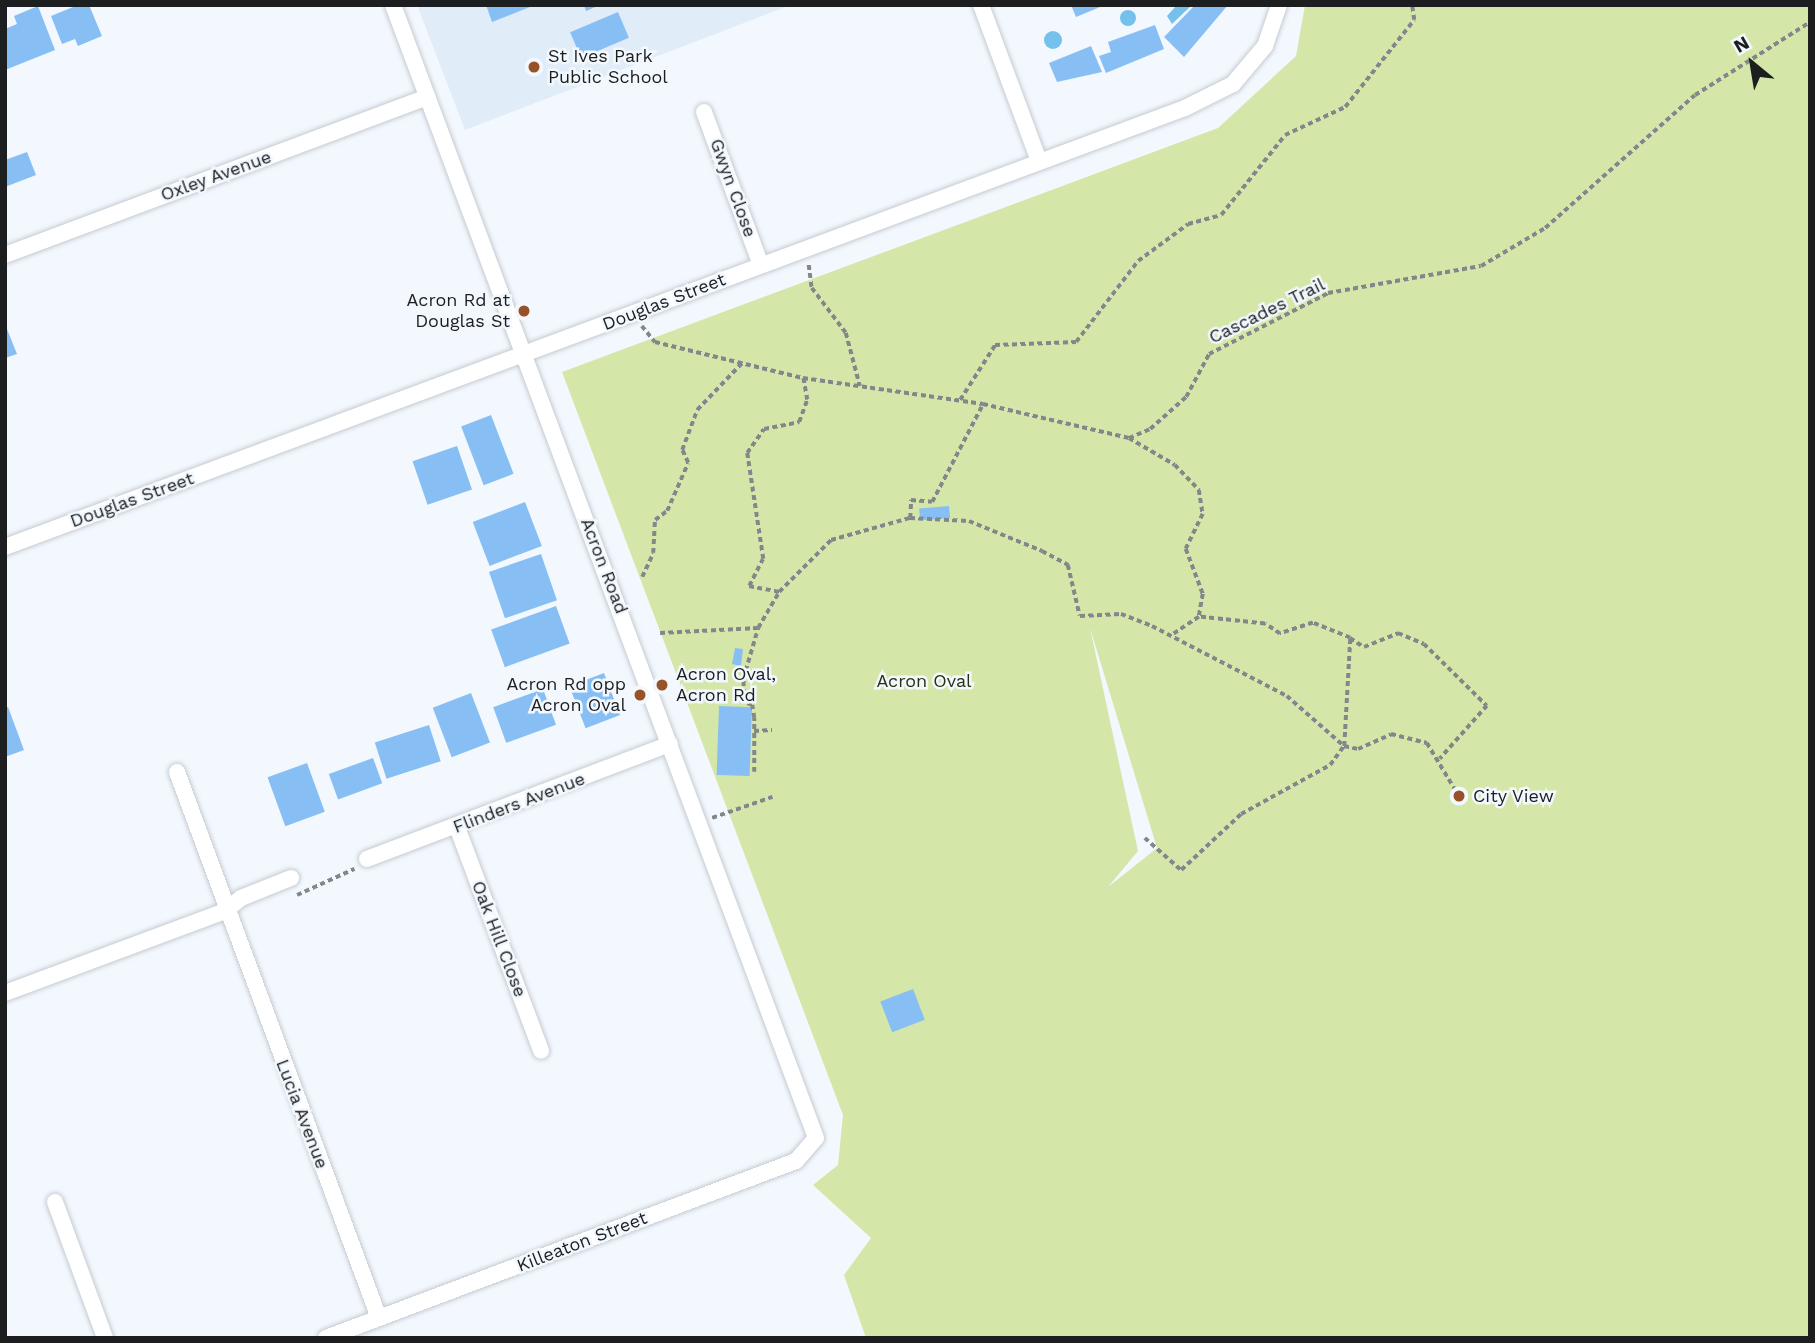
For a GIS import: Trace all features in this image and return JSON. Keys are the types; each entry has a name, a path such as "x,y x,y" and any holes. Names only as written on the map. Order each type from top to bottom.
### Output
{"street":[{"name":"Acron Road","path":"393,5 816,1126"},
{"path":"981,5 1039,162"},
{"name":"Douglas Street","path":"5,547 1185,108 1233,83 1265,46 1279,5"},
{"name":"Oxley Avenue","path":"5,255 427,97"},
{"name":"Gwyn Close","path":"704,112 761,265"},
{"name":"Flinders Avenue","path":"367,859 670,744"},
{"name":"Lucia Avenue","path":"177,772 225,911 379,1318"},
{"name":"Oak Hill Close","path":"457,827 541,1051"},
{"path":"5,993 225,911 240,898 291,878"},
{"name":"Killeaton Street","path":"326,1338 796,1161 813,1148 816,1126"},
{"path":"55,1202 105,1338"}],"path":[{"path":"960,400 995,345 1076,342 1138,261 1188,224 1221,215 1285,135 1345,107 1414,20 1412,5"},
{"name":"Cascades Trail","path":"1129,438 1150,429 1186,397 1209,354 1328,293 1481,266 1545,228 1695,95 1810,22"},
{"path":"807,248 812,288 846,333 860,386"},
{"path":"632,314 655,342 803,378 983,404 1129,438 1175,465 1199,490 1203,514 1186,549 1203,594 1199,617"},
{"path":"642,577 653,553 655,520 667,511 688,463 682,450 697,410 742,363"},
{"path":"779,592 749,586 763,559 747,453 764,429 799,422 807,400 803,378"},
{"path":"910,518 911,500 932,502 983,404"},
{"path":"754,772 754,731 743,679 758,628 779,592 831,540 910,518 968,521 1009,536 1068,565 1080,616 1121,614 1171,636 1287,696 1344,746 1358,748 1391,734 1427,743 1440,759 1459,796"},
{"path":"1171,636 1199,617 1265,624 1280,634 1313,623 1350,638 1364,647 1398,633 1424,644 1486,706 1440,759"},
{"path":"660,633 758,628"},
{"path":"1145,838 1181,870 1241,814 1330,765 1344,746 1350,638"},
{"path":"754,731 772,730"},
{"path":"700,823 772,797"}],"shaded area":[{"name":"St Ives Park Public School","path":"417,5 791,5 465,130"}],"green space":[{"name":"Acron Oval","path":"1305,5 1810,5 1810,1338 866,1338 844,1275 871,1238 813,1185 838,1165 843,1115 562,372 1218,128 1296,56","holes":["1090,628 1157,848 1108,887 1138,851"]}],"water":[{"path":"1177,5 1192,5 1172,24 1167,16"},
{"path":"1128,10 1134,12 1134,24 1128,26 1122,24 1120,18 1122,12"},
{"path":"1053,31 1059,34 1062,40 1059,46 1053,49 1047,46 1044,40 1047,34"}],"building":[{"path":"78,5 89,5 102,36 78,46 75,39 62,44 51,16"},
{"path":"486,5 535,5 492,22"},
{"path":"584,5 600,5 586,11"},
{"path":"1071,5 1105,5 1076,17"},
{"path":"1195,5 1228,5 1184,57 1164,37"},
{"path":"38,6 55,50 5,70 5,29 17,24 14,16"},
{"path":"618,12 629,38 581,58 570,32"},
{"path":"1155,25 1164,49 1106,73 1099,56 1111,52 1108,42"},
{"path":"1091,46 1102,72 1057,82 1049,63"},
{"path":"27,152 36,175 5,187 5,160"},
{"path":"5,324 17,354 5,358"},
{"path":"491,415 514,474 484,485 461,426"},
{"path":"457,446 472,489 428,505 413,461"},
{"path":"525,502 542,546 490,566 473,522"},
{"path":"949,506 950,518 920,521 919,509"},
{"path":"541,554 557,600 505,618 489,572"},
{"path":"556,606 570,644 505,667 491,630"},
{"path":"735,648 743,649 741,666 732,664"},
{"path":"604,673 620,715 586,728 569,686"},
{"path":"543,689 556,725 506,743 493,707"},
{"path":"471,693 490,742 452,757 433,708"},
{"path":"719,706 752,707 750,776 717,775"},
{"path":"8,707 24,750 5,757 5,708"},
{"path":"429,725 441,761 387,779 375,743"},
{"path":"373,758 382,783 338,799 329,774"},
{"path":"307,763 325,812 285,826 268,777"},
{"path":"913,989 925,1020 892,1032 880,1002"}],"place":[{"name":"St Ives Park Public School","path":"534,67"},
{"name":"Acron Rd at Douglas St","path":"524,311"},
{"name":"Acron Oval, Acron Rd","path":"662,685"},
{"name":"Acron Rd opp Acron Oval","path":"640,695"},
{"name":"City View","path":"1459,796"}]}
